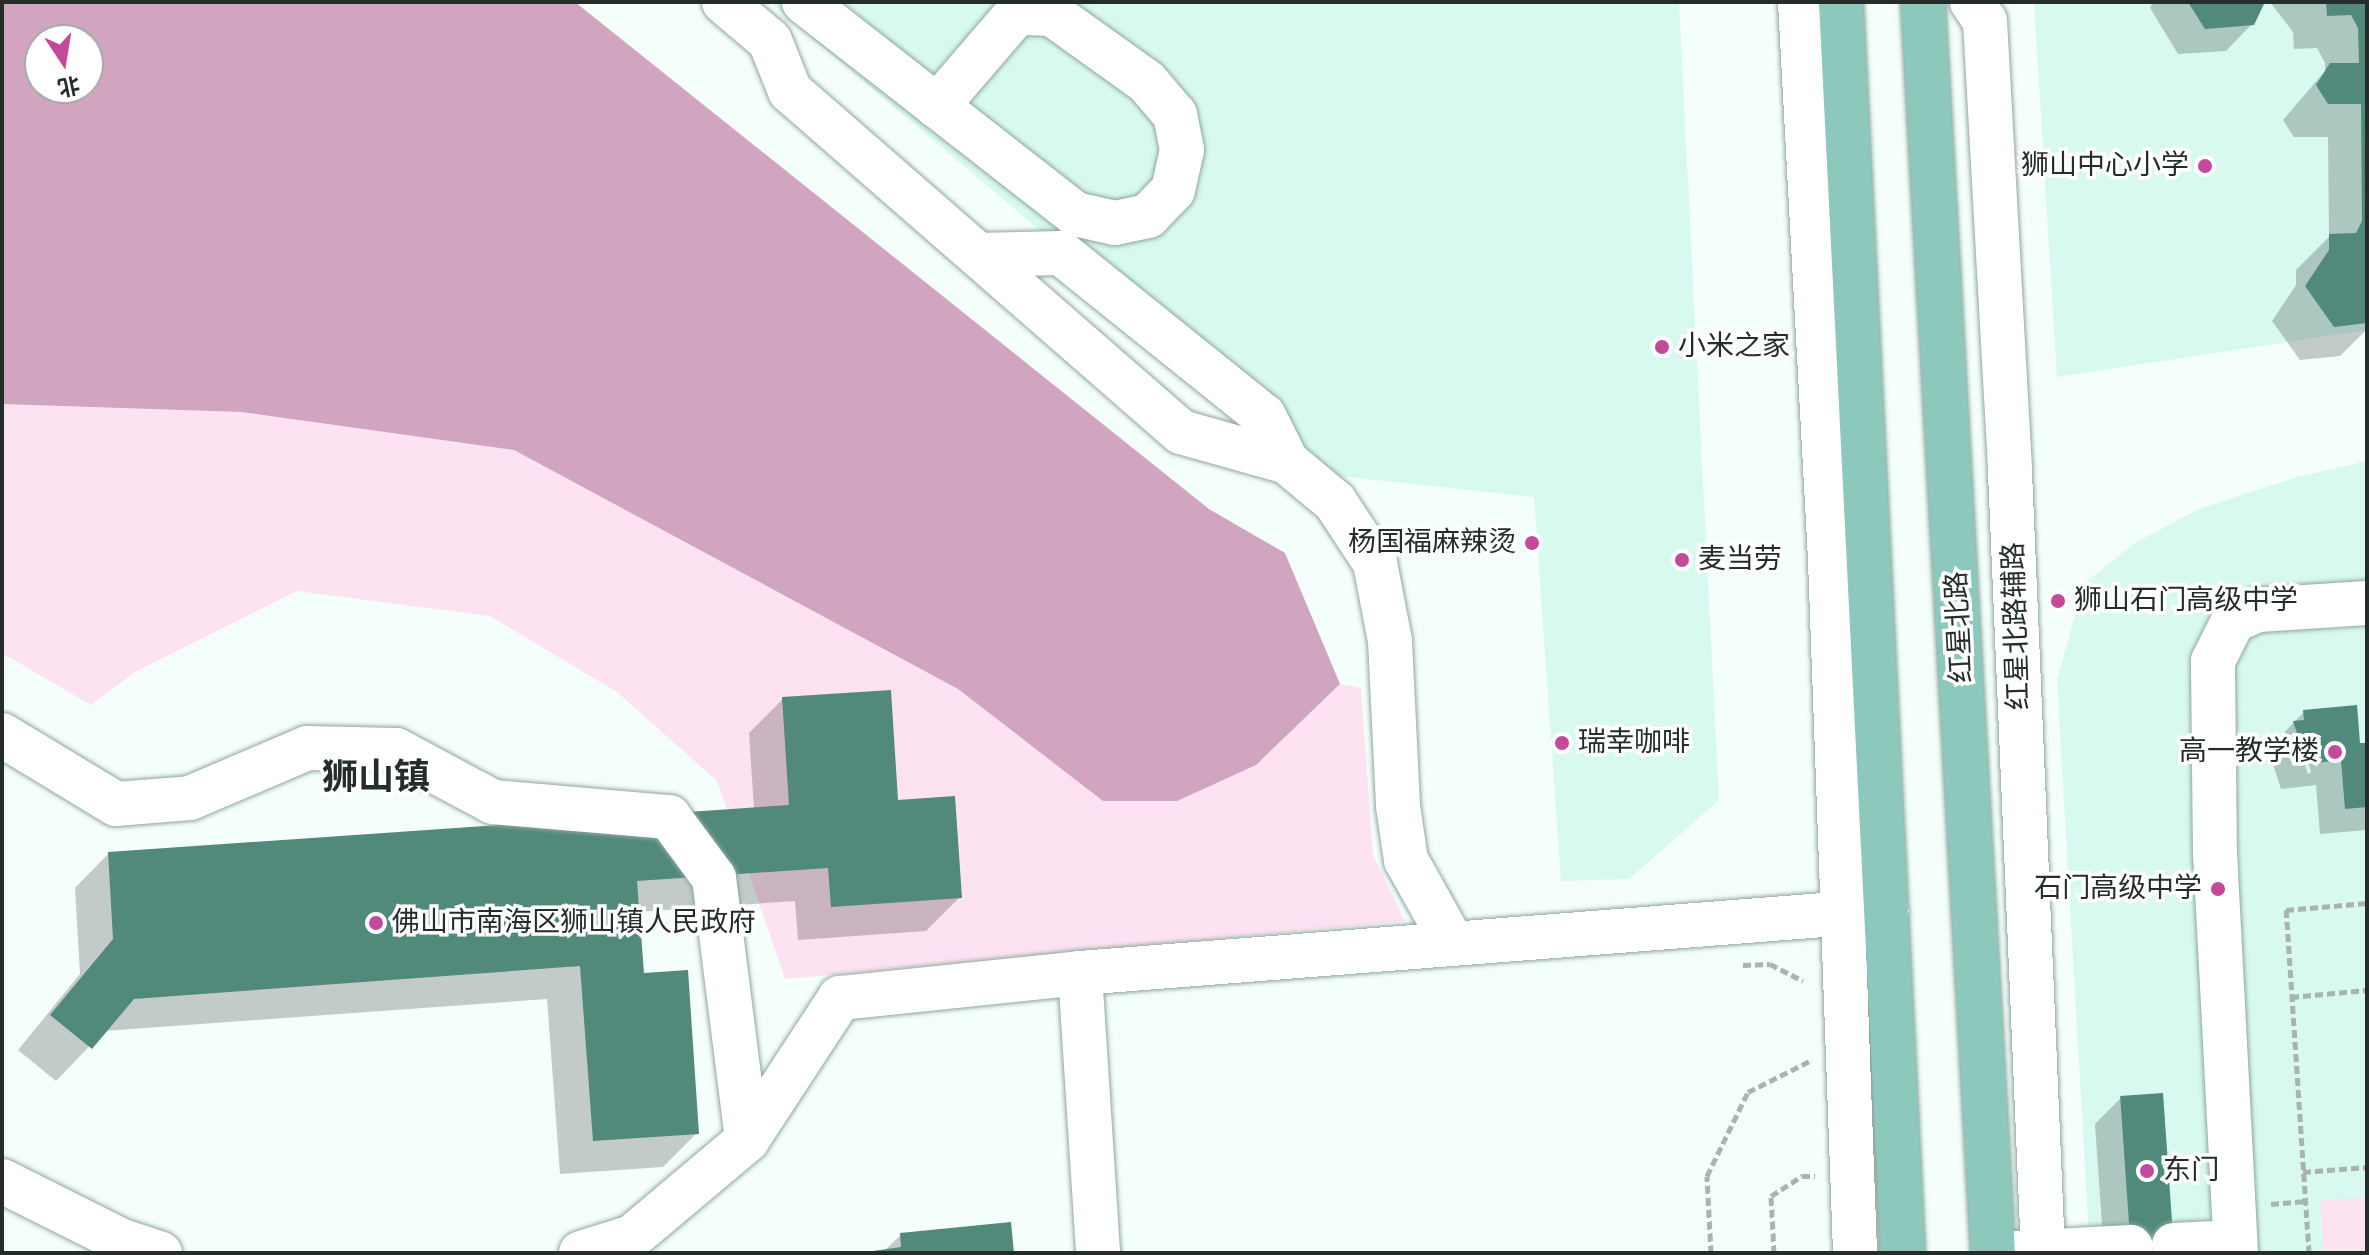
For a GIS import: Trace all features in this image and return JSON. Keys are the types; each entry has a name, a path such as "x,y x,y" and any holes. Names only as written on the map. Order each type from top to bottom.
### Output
{"main road":[{"path":"1841,2 1903,1253"},
{"name":"红星北路","path":"1923,2 1993,1253"}],"street":[{"path":"724,2 770,41 790,91 1181,432 1287,462"},
{"path":"804,2 1075,214 1115,223 1148,216 1173,190 1182,150 1175,115 1147,82 1052,14 1017,13 937,106"},
{"path":"1800,2 1830,560 1855,1253"},
{"name":"红星北路辅路","path":"1972,2 1985,21 1990,114 2034,1252"},
{"path":"979,255 1061,253 1264,416 1287,462 1335,502 1375,563 1390,641 1396,769 1406,860 1453,944"},
{"path":"2174,1245 2236,1248 2215,857 2213,661 2233,621 2258,610 2367,603"},
{"path":"2,735 116,804 190,798 307,748 396,750 493,802 669,817 714,878 747,1140"},
{"path":"581,1253 632,1237 747,1140 840,998 1080,973 1887,910"},
{"path":"1080,973 1098,1253"},
{"path":"2,1181 122,1241 160,1253"},
{"path":"2034,1252 2131,1247"}],"path":[{"path":"2309,1253 2286,910 2367,903"},
{"path":"1739,965 1770,964 1800,976 1808,989"},
{"path":"2291,997 2367,990"},
{"path":"1711,1253 1707,1176 1748,1092 1819,1057"},
{"path":"2303,1172 2367,1167"},
{"path":"1774,1253 1771,1196 1802,1176 1826,1176"}],"shaded area":[{"path":"2,2 575,2 1209,509 1285,553 1340,684 1256,765 1177,801 1103,801 958,689 514,450 241,412 2,404"},
{"path":"770,2 1679,2 1719,800 1629,879 1561,881 1534,497 1329,475"},
{"name":"狮山中心小学","path":"2034,2 2367,2 2367,330 2057,377"},
{"path":"2,404 241,412 514,450 958,689 1103,801 1256,765 1340,684 1361,688 1373,855 1405,921 785,979 717,781 617,692 490,616 297,591 135,672 91,705 2,653"},
{"name":"石门高级中学","path":"2367,461 2367,1253 2090,1253 2057,680 2084,584 2135,543 2199,509 2293,478"},
{"path":"2367,1197 2367,1253 2324,1253 2320,1201"}],"building":[{"path":"2188,2 2265,2 2254,25 2205,29"},
{"path":"2326,2 2367,2 2367,323 2334,327 2305,286 2329,250 2329,234 2356,233 2362,221 2361,104 2328,104 2316,85 2330,63 2359,63 2358,28 2351,15 2327,16"},
{"name":"佛山市南海区狮山镇人民政府","path":"891,690 898,800 955,796 962,898 831,907 828,868 637,881 644,973 688,970 699,1134 593,1141 580,966 134,999 92,1049 50,1015 113,939 108,852 789,805 782,697"},
{"name":"高一教学楼","path":"2357,705 2360,743 2367,743 2367,807 2345,809 2341,760 2307,764 2293,721 2304,720 2303,710"},
{"name":"东门","path":"2163,1093 2174,1253 2131,1253 2120,1096"},
{"path":"1011,1222 1014,1253 859,1253 901,1247 900,1233"}],"place":[{"name":"狮山中心小学","path":"2205,166"},
{"name":"小米之家","path":"1662,347"},
{"name":"杨国福麻辣烫","path":"1532,543"},
{"name":"麦当劳","path":"1682,560"},
{"name":"狮山石门高级中学","path":"2058,601"},
{"name":"瑞幸咖啡","path":"1562,743"},
{"name":"高一教学楼","path":"2335,752"},
{"name":"石门高级中学","path":"2218,889"},
{"name":"佛山市南海区狮山镇人民政府","path":"376,923"},
{"name":"东门","path":"2147,1171"}],"district":[{"name":"狮山镇","path":"376,779"}]}
